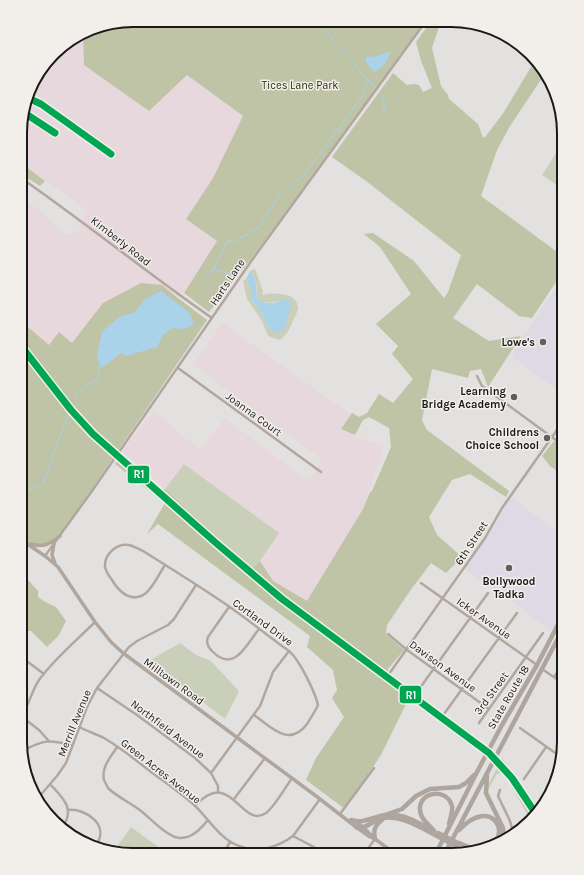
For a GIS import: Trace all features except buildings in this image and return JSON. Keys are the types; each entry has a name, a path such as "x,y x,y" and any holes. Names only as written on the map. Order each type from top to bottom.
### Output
{"highway":[{"name":"State Route 18","path":"439,848 477,772 557,626"},
{"name":"State Route 18","path":"448,848 557,640"},
{"path":"488,770 486,793 503,828 503,834"},
{"path":"356,827 364,827 402,809 416,796 430,789 459,787 466,783 477,772"},
{"path":"436,833 423,818 420,809 424,798 430,794 436,793 445,796 451,803 452,811 448,832"},
{"path":"455,834 475,817 488,816 496,823 499,832 498,837"},
{"path":"375,839 375,826 385,817"},
{"path":"351,820 364,821 385,817 408,821 467,847"},
{"path":"458,844 462,847"},
{"path":"458,844 461,847"}],"street":[{"name":"Harts Lane","path":"45,556 178,368 275,227 422,27"},
{"name":"Kimberly Road","path":"27,182 212,318"},
{"name":"Joanna Court","path":"178,368 321,472"},
{"path":"477,376 482,386 557,441"},
{"name":"6th Street","path":"389,674 486,538 502,508 557,430"},
{"path":"27,542 36,546 44,546 52,543 60,536"},
{"name":"Milltown Road","path":"27,543 58,567 95,622 111,642 123,653 356,827 375,839"},
{"path":"54,544 52,558 58,567"},
{"name":"Cortland Drive","path":"165,565 150,589 141,596 132,597 124,595 117,588 106,571 105,563 109,554 115,547 128,545 137,548 165,565 229,607 289,651 298,662 317,699 318,704 314,712 299,733 286,736 254,715"},
{"name":"Icker Avenue","path":"421,583 537,665"},
{"name":"Merrill Avenue","path":"41,795 66,763 87,707 97,688 123,653 137,641 168,625 174,619 196,585"},
{"path":"417,692 488,593"},
{"path":"229,607 208,637 208,644 213,652 226,660 235,659 240,655 259,629"},
{"path":"444,714 516,613"},
{"path":"27,709 32,693 44,674 56,660 95,622"},
{"name":"3rd Street","path":"479,723 543,633"},
{"name":"Davison Avenue","path":"388,634 407,650 489,709"},
{"path":"211,774 254,715 262,702 273,672 289,651"},
{"path":"27,661 44,674"},
{"path":"542,669 557,679"},
{"path":"554,677 557,673"},
{"name":"Northfield Avenue","path":"97,688 195,758 211,774 218,786 218,792"},
{"path":"27,721 39,730 49,741"},
{"name":"Green Acres Avenue","path":"79,727 104,738 118,747 195,806 217,831 230,842 243,848"},
{"path":"520,728 556,754"},
{"path":"27,749 39,743 49,741 72,745"},
{"path":"118,747 106,765 103,773 104,782 109,788 171,835 179,839 188,837 198,831 208,820"},
{"path":"524,779 546,747"},
{"path":"234,799 265,758"},
{"path":"340,814 374,768"},
{"path":"195,806 205,797 218,792 230,796 247,813 251,815 260,815 268,810 292,778"},
{"path":"50,784 62,797 68,810 65,823"},
{"path":"500,790 498,796 512,829"},
{"name":"Green Acres Avenue","path":"270,848 293,836 320,799"},
{"path":"68,810 78,810 84,812 98,823 101,832 98,842"},
{"name":"Milltown Road","path":"340,814 364,827 375,839 387,848"},
{"path":"293,836 316,848"},
{"path":"368,848 375,839"},
{"path":"226,848 230,842"}],"shaded area":[{"path":"83,39 84,65 187,75 243,117 213,178 186,218 217,241 180,298 162,285 103,303 72,343 49,345 27,326 27,200 66,234 78,232 86,209 27,167 27,133 29,113 31,110 30,109 35,92 49,68 63,53"},
{"name":"Lowe's","path":"557,286 557,389 515,359 512,356 513,351"},
{"path":"222,323 357,419 353,436 385,446 363,509 307,602 273,581 260,561 278,533 185,464 165,489 121,451 154,411 200,450 225,418 296,472 311,480 321,459 193,365"},
{"path":"510,496 557,532 557,626 554,632 464,568 485,538"}],"green space":[{"name":"Tices Lane Park","path":"126,27 422,27 291,208 209,312 184,293 217,241 186,219 213,178 243,116 187,75 149,111 84,65 83,39 112,29"},
{"path":"427,27 439,27 432,48 441,86 448,95 449,99 478,124 483,138 504,112 532,65 542,78 510,126 497,150 481,196 557,252 557,280 532,318 519,316 477,284 453,318 489,341 521,336 488,387 481,369 470,371 468,378 432,369 422,420 427,430 509,491 506,497 470,474 452,480 429,517 437,535 462,557 446,573 431,563 387,625 386,634 404,650 388,669 388,680 410,696 381,755 345,809 306,780 316,758 344,717 332,698 337,690 333,670 307,647 310,636 158,524 147,534 165,503 115,464 118,460 159,495 165,489 252,569 260,561 273,581 307,601 363,509 391,447 389,428 369,417 363,420 355,435 341,429 352,413 359,417 367,413 379,394 393,403 413,379 392,354 398,346 376,324 411,294 380,247 364,234 373,233 414,261 444,298 448,292 461,255 366,181 332,157 393,73 407,85 419,85 423,92 432,88 421,61 416,42"},
{"path":"557,152 557,185 542,175"},
{"path":"27,168 45,181 40,186 27,178"},
{"path":"255,269 263,291 262,295 284,294 290,296 297,303 298,311 290,328 279,340 268,336 262,321 247,299 243,281 246,279 251,288 251,299 261,312 271,331 280,300 269,303 258,300 255,279 250,271"},
{"path":"141,283 162,285 207,320 60,536 55,540 41,545 31,543 27,542 27,326 49,345 59,332 72,343 103,303"},
{"path":"554,441 557,443 557,471 550,466 542,456"},
{"path":"184,464 279,533 260,561 252,569 165,489"},
{"path":"27,580 38,591 38,597 56,607 66,621 59,635 47,647 31,631 27,631"},
{"path":"180,643 196,655 211,661 239,691 225,719 149,661"},
{"path":"502,758 536,805 528,815 504,773 497,774 488,790 488,785"},
{"path":"131,827 160,848 133,848 117,847"}],"water":[{"path":"390,51 385,64 374,72 365,61 367,56 375,57"},
{"path":"250,271 255,279 258,300 266,303 274,303 288,299 290,300 291,304 285,328 278,333 271,331 261,312 251,299 251,288 246,279"},
{"path":"161,291 189,312 194,324 185,329 173,328 163,335 157,347 126,356 121,353 102,368 99,364 97,355 102,332 120,316 134,313 144,300"}],"waterway":[{"path":"322,27 374,86"},
{"path":"237,275 214,269 228,240 235,242 259,227 279,196 303,176 362,97 368,80"},
{"path":"379,92 383,98 384,112"},
{"path":"205,279 214,269"},
{"path":"75,398 80,390 97,379 99,364"},
{"path":"27,490 43,484 68,417"}],"transit line":[{"name":"R1","path":"33,100 41,104 111,154"},
{"name":"R1","path":"28,116 55,133"},
{"name":"R1","path":"27,354 71,410 93,434 216,543 282,599 489,753 512,778 533,809"}],"place":[{"name":"Lowe's","path":"543,342"},
{"name":"Learning Bridge Academy","path":"514,397"},
{"name":"Childrens Choice School","path":"547,438"},
{"name":"Bollywood Tadka","path":"509,568"}]}
